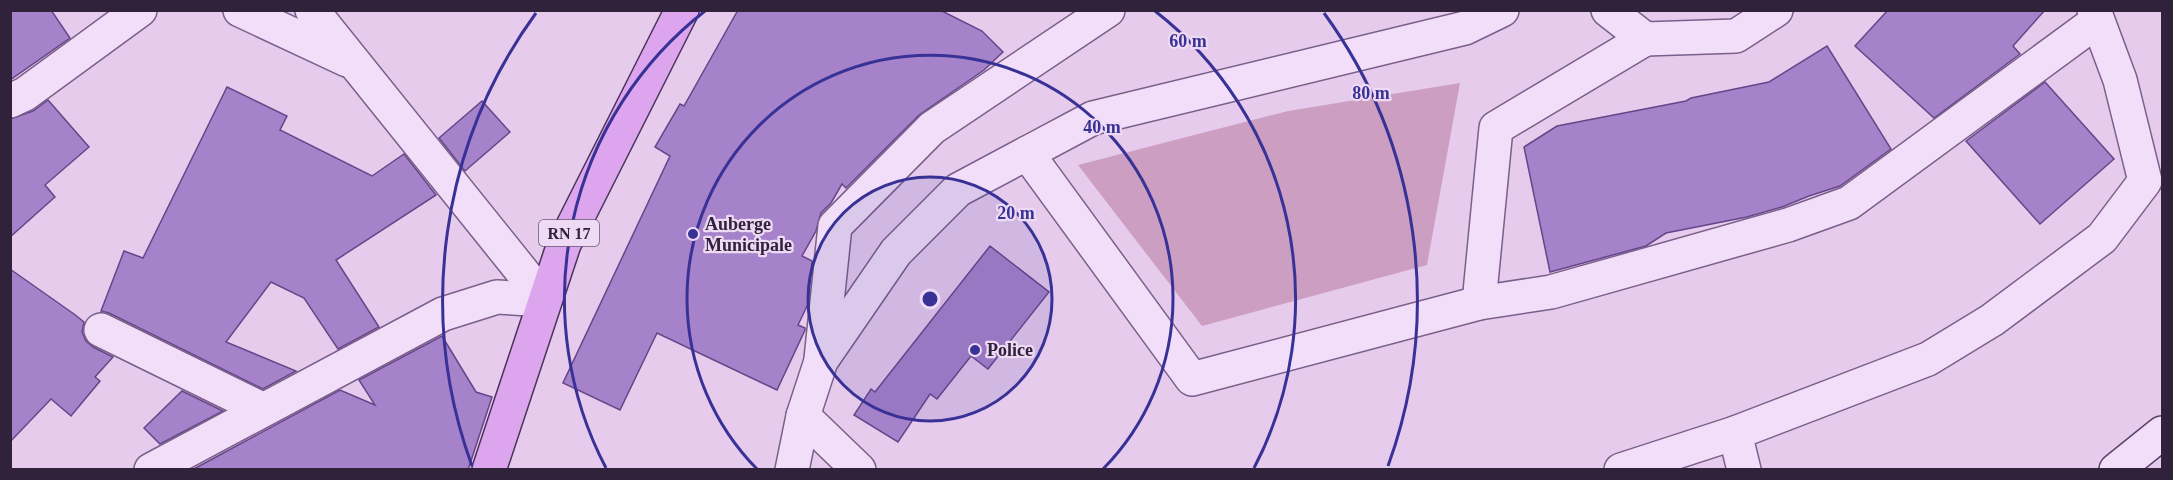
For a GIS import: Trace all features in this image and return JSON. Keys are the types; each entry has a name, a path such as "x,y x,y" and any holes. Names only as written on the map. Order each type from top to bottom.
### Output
{"main road":[{"name":"RN 17","path":"489,470 564,244 682,10"}],"street":[{"path":"10,101 25,94 140,10"},
{"path":"240,10 352,63"},
{"path":"312,10 352,63 545,300"},
{"path":"792,470 803,416 821,361 835,226 932,128 1108,10"},
{"path":"821,361 896,252 958,190 1093,118 1465,28 1502,10"},
{"path":"1608,10 1645,39"},
{"path":"1479,303 1496,128 1645,39 1736,36 1776,10"},
{"path":"1027,153 1192,379 1479,303 1551,292 1788,225 1849,203 2096,16 2120,80 2145,181 2102,238 1992,320 1928,359 1735,433 1621,470"},
{"path":"152,470 443,314 497,297 545,300"},
{"path":"101,330 262,409"},
{"path":"803,416 859,470"},
{"path":"1735,433 1744,470"},
{"path":"2116,470 2163,433"}],"shaded area":[{"path":"1460,83 1427,265 1202,326 1078,165 1288,111"}],"building":[{"path":"10,10 51,10 70,38 10,80"},
{"path":"738,10 940,10 982,31 1003,52 984,70 919,115 846,188 842,184 831,203 821,213 816,231 802,256 812,261 808,304 798,325 805,330 777,390 657,333 620,410 563,383 670,156 655,147 680,104 684,106"},
{"path":"1888,10 2045,10 2013,46 2020,54 1934,118 1855,46"},
{"path":"1827,46 1891,149 1840,186 1782,207 1747,217 1666,233 1646,246 1550,272 1524,147 1557,126 1769,82"},
{"path":"2045,82 2114,159 2040,224 1966,141"},
{"path":"227,87 287,116 280,130 372,176 404,154 436,195 336,260 379,327 338,349 304,298 271,282 226,342 296,371 263,389 101,311 124,251 143,258"},
{"path":"48,100 89,147 45,185 55,197 10,237 10,119 33,111"},
{"path":"482,101 510,132 465,171 439,138"},
{"path":"990,246 1049,292 988,369 971,356 937,399 930,394 898,442 854,415 871,389 875,392"},
{"path":"10,269 84,322 82,332 86,341 113,357 95,377 100,381 71,416 51,399 10,442"},
{"path":"442,336 476,392 492,397 468,470 192,470 340,390 375,405 359,380"},
{"path":"182,391 223,411 160,444 144,428"}],"place":[{"name":"Auberge Municipale","path":"693,234"},
{"name":"Police","path":"975,350"}]}
